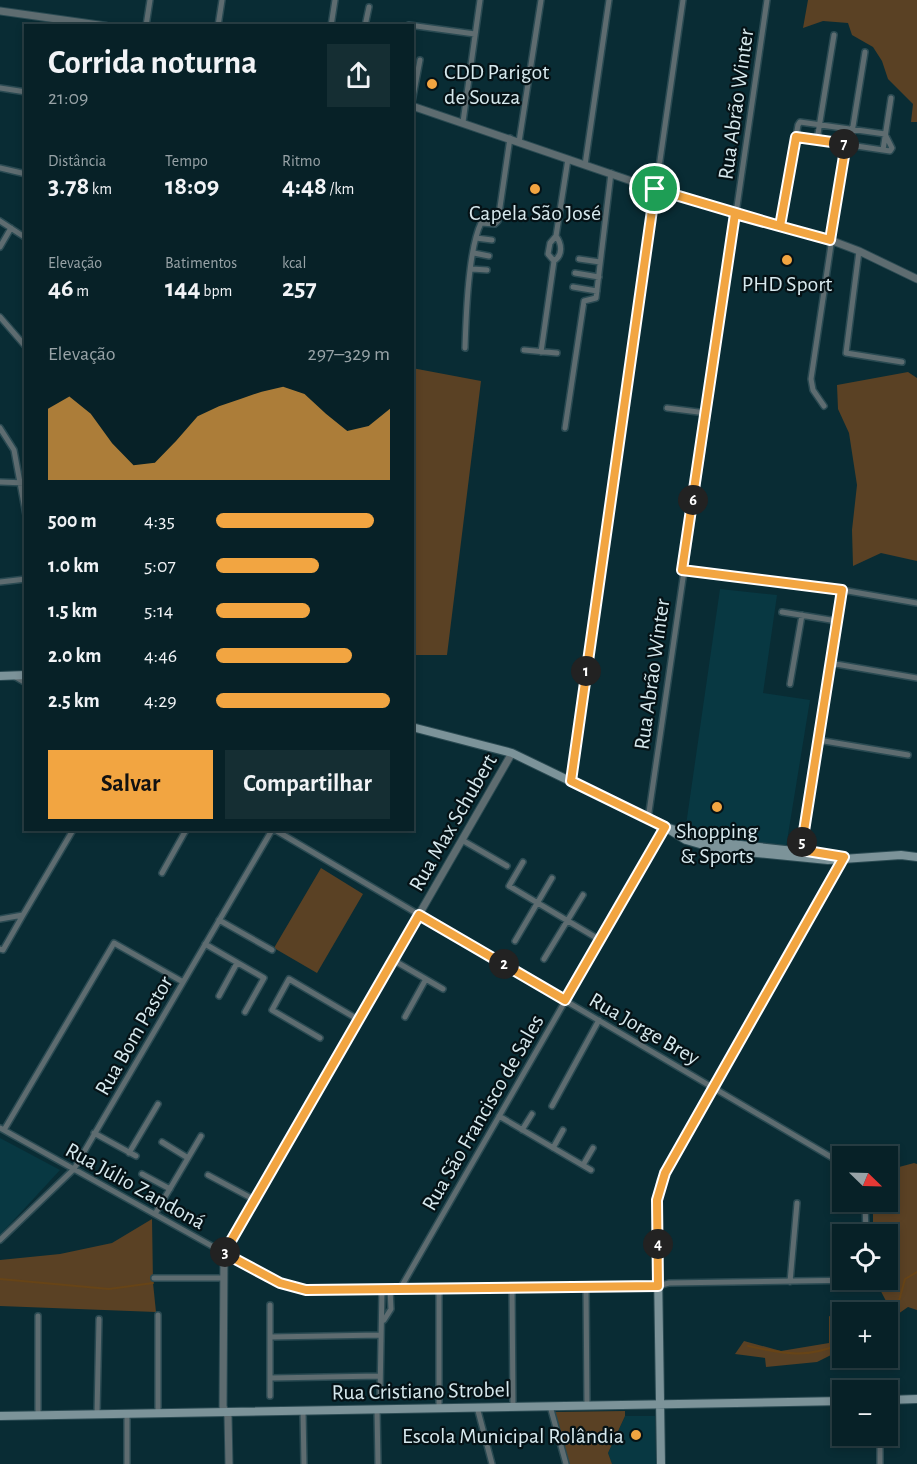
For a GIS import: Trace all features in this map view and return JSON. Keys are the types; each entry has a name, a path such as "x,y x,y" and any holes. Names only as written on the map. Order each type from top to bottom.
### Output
{"main road":[{"path":"0,676 24,675"},
{"path":"414,728 513,753 665,827 713,842 801,850 844,857 917,857"},
{"path":"665,827 679,837 706,847 828,860 844,857"},
{"path":"661,1464 657,1208 661,1181 844,857"},
{"path":"898,1400 917,1399"},
{"name":"Rua Cristiano Strobel","path":"0,1416 832,1401"}],"street":[{"path":"146,24 150,0"},
{"path":"218,24 222,0"},
{"path":"331,24 334,0"},
{"path":"464,122 480,0"},
{"path":"519,142 541,0"},
{"path":"585,165 609,0"},
{"path":"571,781 683,0"},
{"name":"Rua Abrão Winter","path":"648,819 682,570 767,0"},
{"path":"365,24 369,7"},
{"path":"0,11 92,24"},
{"path":"414,26 475,34"},
{"path":"817,140 834,35"},
{"path":"824,406 813,390 812,379 830,240 853,128 865,51"},
{"path":"414,93 420,60"},
{"path":"0,88 24,92"},
{"path":"796,137 890,151 892,148 885,135 891,98"},
{"path":"414,105 655,189 830,240 860,251 917,279"},
{"path":"780,226 800,122 853,128 885,135"},
{"path":"465,348 466,314 476,238 481,223 495,224 498,221 510,138"},
{"path":"554,261 548,254 550,243 556,236 568,159"},
{"path":"0,168 24,174"},
{"path":"565,428 584,301 596,300 611,173"},
{"path":"0,220 24,237"},
{"path":"0,247 11,228"},
{"path":"541,352 554,261 560,253 560,241 556,236"},
{"path":"476,238 492,240"},
{"path":"860,251 846,353 902,362"},
{"path":"474,254 489,256"},
{"path":"579,259 600,262"},
{"path":"472,269 487,270"},
{"path":"575,273 599,277"},
{"path":"573,287 597,291"},
{"path":"0,317 24,345"},
{"path":"524,350 557,353"},
{"path":"667,408 706,413"},
{"path":"0,428 12,444 24,483 0,482"},
{"path":"682,570 842,590 917,603"},
{"path":"0,582 24,579"},
{"path":"801,850 842,590"},
{"path":"782,612 837,621"},
{"path":"790,684 802,615"},
{"path":"830,663 917,678"},
{"path":"13,675 24,682"},
{"path":"818,740 908,755"},
{"name":"Rua Max Schubert","path":"224,1253 513,753"},
{"name":"Rua São Francisco de Sales","path":"400,1289 665,827"},
{"path":"0,949 3,950 72,831"},
{"path":"162,873 185,831"},
{"name":"Rua Bom Pastor","path":"0,1240 74,1169 272,831"},
{"name":"Rua Jorge Brey","path":"275,831 832,1158"},
{"path":"462,840 507,866"},
{"path":"523,862 509,886 600,940"},
{"path":"515,941 552,879"},
{"path":"544,959 583,895"},
{"path":"0,919 23,915"},
{"path":"219,920 273,950"},
{"path":"2,1129 114,943 183,982"},
{"path":"205,944 264,978 245,1012"},
{"path":"393,960 443,988"},
{"path":"219,996 237,963"},
{"path":"405,1017 426,979"},
{"path":"320,1038 272,1010 290,980 359,1020"},
{"path":"552,1106 600,1020"},
{"path":"129,1153 158,1104"},
{"path":"522,1130 532,1113"},
{"path":"499,1116 591,1170"},
{"name":"Rua Júlio Zandoná","path":"2,1129 224,1253 292,1288 512,1288 832,1281"},
{"path":"553,1148 562,1130"},
{"path":"94,1133 136,1156"},
{"path":"155,1214 201,1136"},
{"path":"162,1142 188,1158"},
{"path":"583,1165 593,1148"},
{"path":"142,1174 170,1189"},
{"path":"208,1175 255,1200"},
{"path":"790,1282 797,1203"},
{"path":"224,1253 225,1411 228,1416 229,1464"},
{"path":"154,1278 223,1278"},
{"path":"586,1287 587,1405"},
{"path":"439,1288 439,1408"},
{"path":"512,1288 513,1406"},
{"path":"380,1394 382,1289"},
{"path":"383,1322 391,1309 390,1289"},
{"path":"270,1305 270,1396"},
{"path":"158,1315 158,1413"},
{"path":"38,1316 38,1415"},
{"path":"97,1414 99,1319"},
{"path":"270,1337 380,1335"},
{"path":"270,1378 380,1376"},
{"path":"550,1406 566,1464"},
{"path":"477,1407 492,1464"},
{"path":"377,1409 378,1464"},
{"path":"303,1410 304,1464"},
{"path":"127,1413 127,1464"},
{"path":"880,1446 880,1464"}],"shaded area":[{"path":"808,0 917,0 917,122 911,122 913,104 888,79 882,61 873,47 852,35 848,23 823,21 803,28"},
{"path":"414,368 481,381 447,655 414,655"},
{"path":"908,372 917,378 917,561 881,553 853,566 852,530 857,485 849,433 838,409 837,385"},
{"path":"720,589 777,595 763,693 810,700 786,847 709,838 685,832"},
{"path":"321,868 363,894 317,973 274,948"},
{"path":"0,1138 60,1170 0,1235"},
{"path":"917,1164 917,1310 908,1307 898,1314 898,1302 885,1302 880,1290 898,1290 898,1224 873,1224 873,1212 898,1212 898,1167"},
{"path":"152,1219 156,1312 0,1306 0,1260 60,1254 112,1243"},
{"path":"829,1316 832,1317 832,1354 817,1362 766,1367 765,1358 735,1354 744,1341 781,1351 829,1343"},
{"path":"625,1411 625,1416 608,1453 612,1464 569,1464 554,1412"},
{"name":"Escola Municipal Rolândia","path":"625,1416 655,1416 656,1464 612,1464 608,1453"}],"waterway":[{"path":"898,1302 905,1279 917,1272"},
{"path":"0,1279 109,1289 153,1283"},
{"path":"748,1346 796,1354 832,1347"}],"place":[{"name":"CDD Parigot de Souza","path":"432,84"},
{"name":"Capela São José","path":"535,189"},
{"name":"PHD Sport","path":"787,260"},
{"name":"Shopping & Sports","path":"717,807"},
{"name":"Escola Municipal Rolândia","path":"636,1435"}],"route":[{"path":"796,137 846,144 830,240 735,214 682,570 842,590 801,850 844,857 661,1181 657,1200 658,1286 306,1290 286,1286 224,1253 419,915 565,1000 665,827 571,781 655,189 780,226 796,137"}]}
